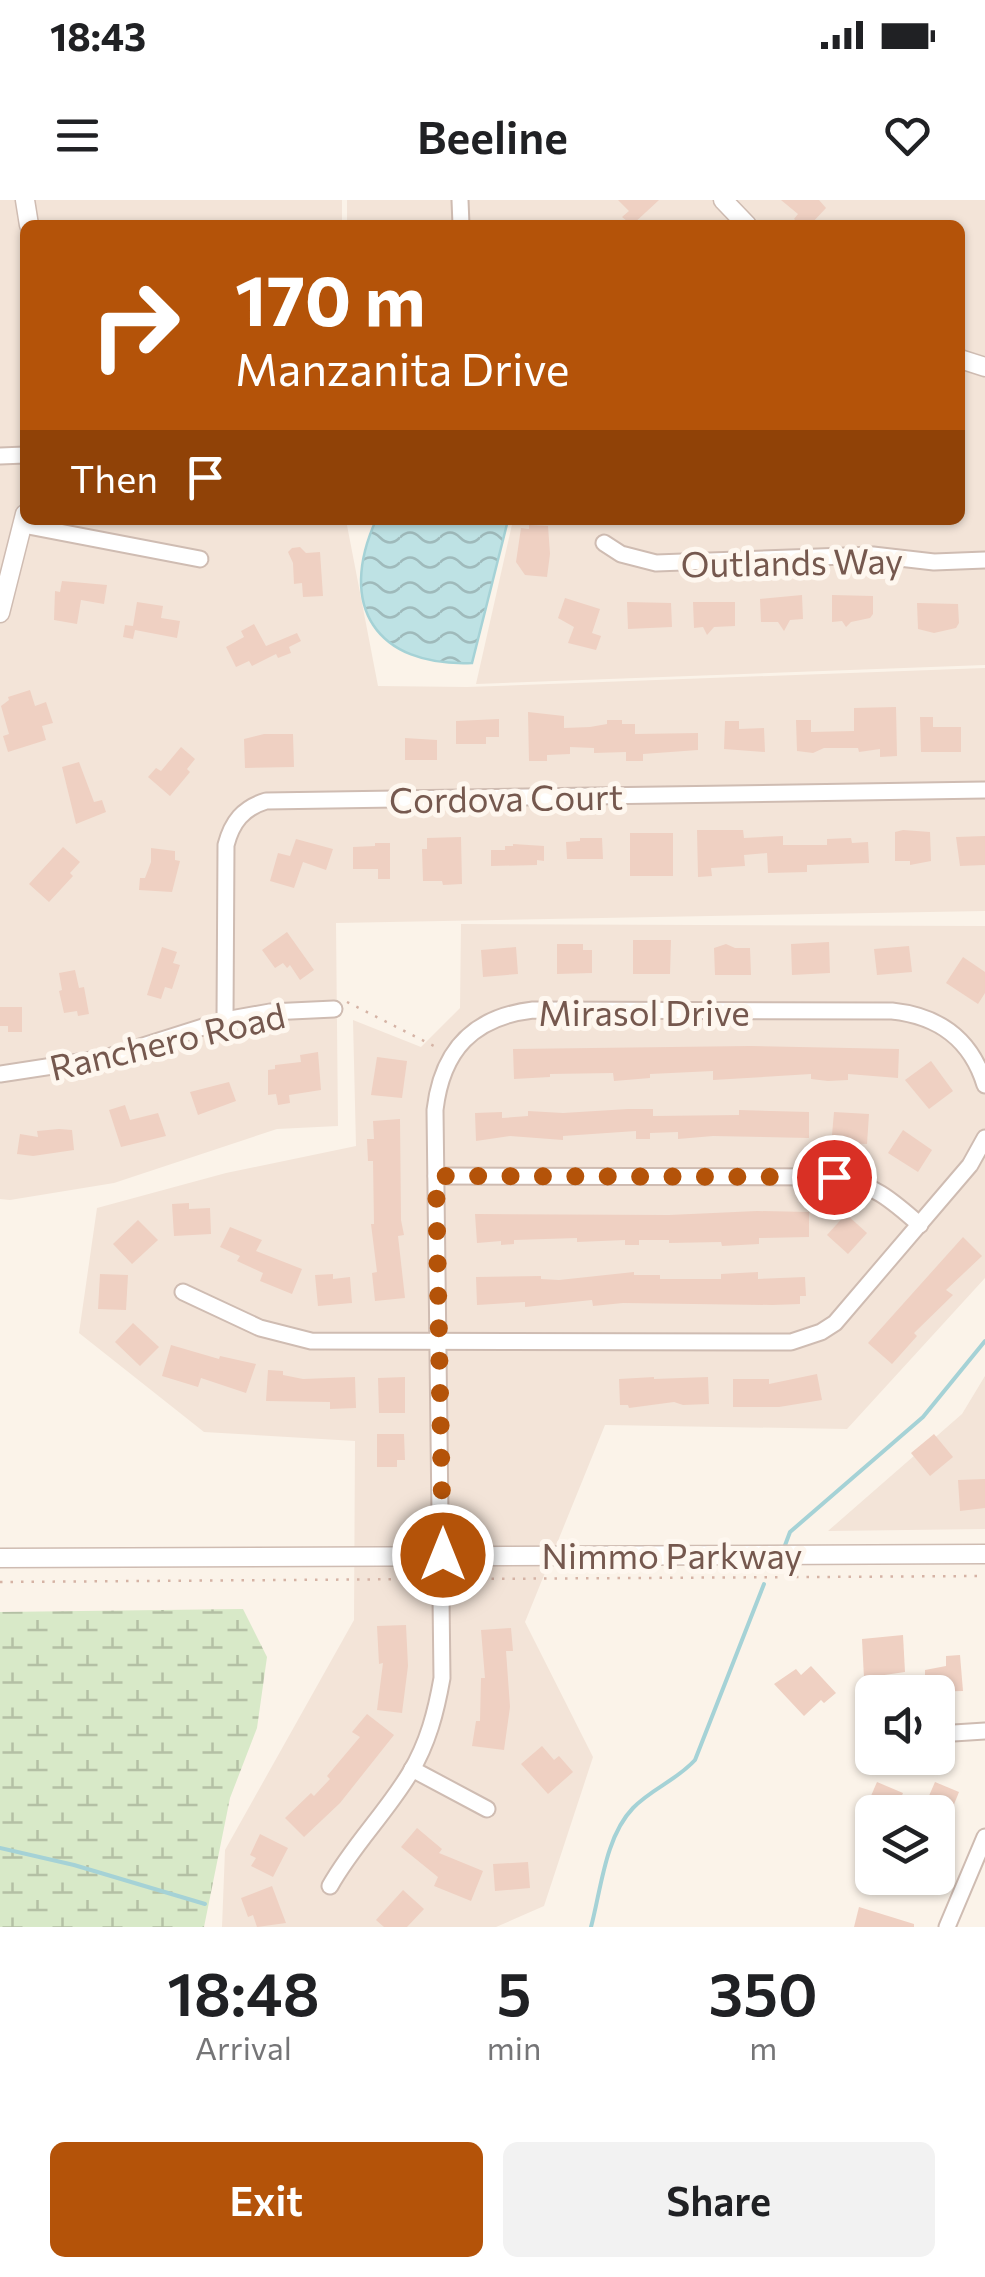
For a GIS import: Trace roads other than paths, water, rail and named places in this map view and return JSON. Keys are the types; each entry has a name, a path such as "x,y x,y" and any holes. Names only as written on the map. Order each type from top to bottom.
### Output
{"street":[{"path":"723,200 742,220"},
{"path":"0,613 22,525"},
{"path":"50,525 200,559"},
{"name":"Outlands Way","path":"604,544 621,554 656,563 873,555 934,562 985,560"},
{"name":"Cordova Court","path":"225,1020 226,845 236,820 266,801 985,790"},
{"name":"Ranchero Road","path":"0,1074 105,1058 225,1020 332,1008"},
{"name":"Mirasol Drive","path":"330,1886 346,1856 412,1769 430,1731 442,1678 435,1110 442,1073 459,1044 486,1023 516,1012 910,1013 952,1032 972,1055 985,1085"},
{"path":"183,1292 260,1328 294,1338 775,1342 806,1338 846,1312 970,1166 985,1138"},
{"path":"436,1176 834,1177 851,1179 880,1191 920,1225"},
{"name":"Nimmo Parkway","path":"0,1558 985,1554"},
{"path":"955,1733 985,1732"},
{"path":"412,1769 487,1809"},
{"path":"947,1927 985,1837"}],"water":[{"path":"374,525 507,525 472,663 439,662 389,642 373,625 364,604 361,579"}],"waterway":[{"path":"784,1548 790,1532 923,1417 985,1341"},
{"path":"591,1927 616,1834 640,1801 695,1760 764,1584"},
{"path":"0,1848 74,1865 205,1904"}]}
